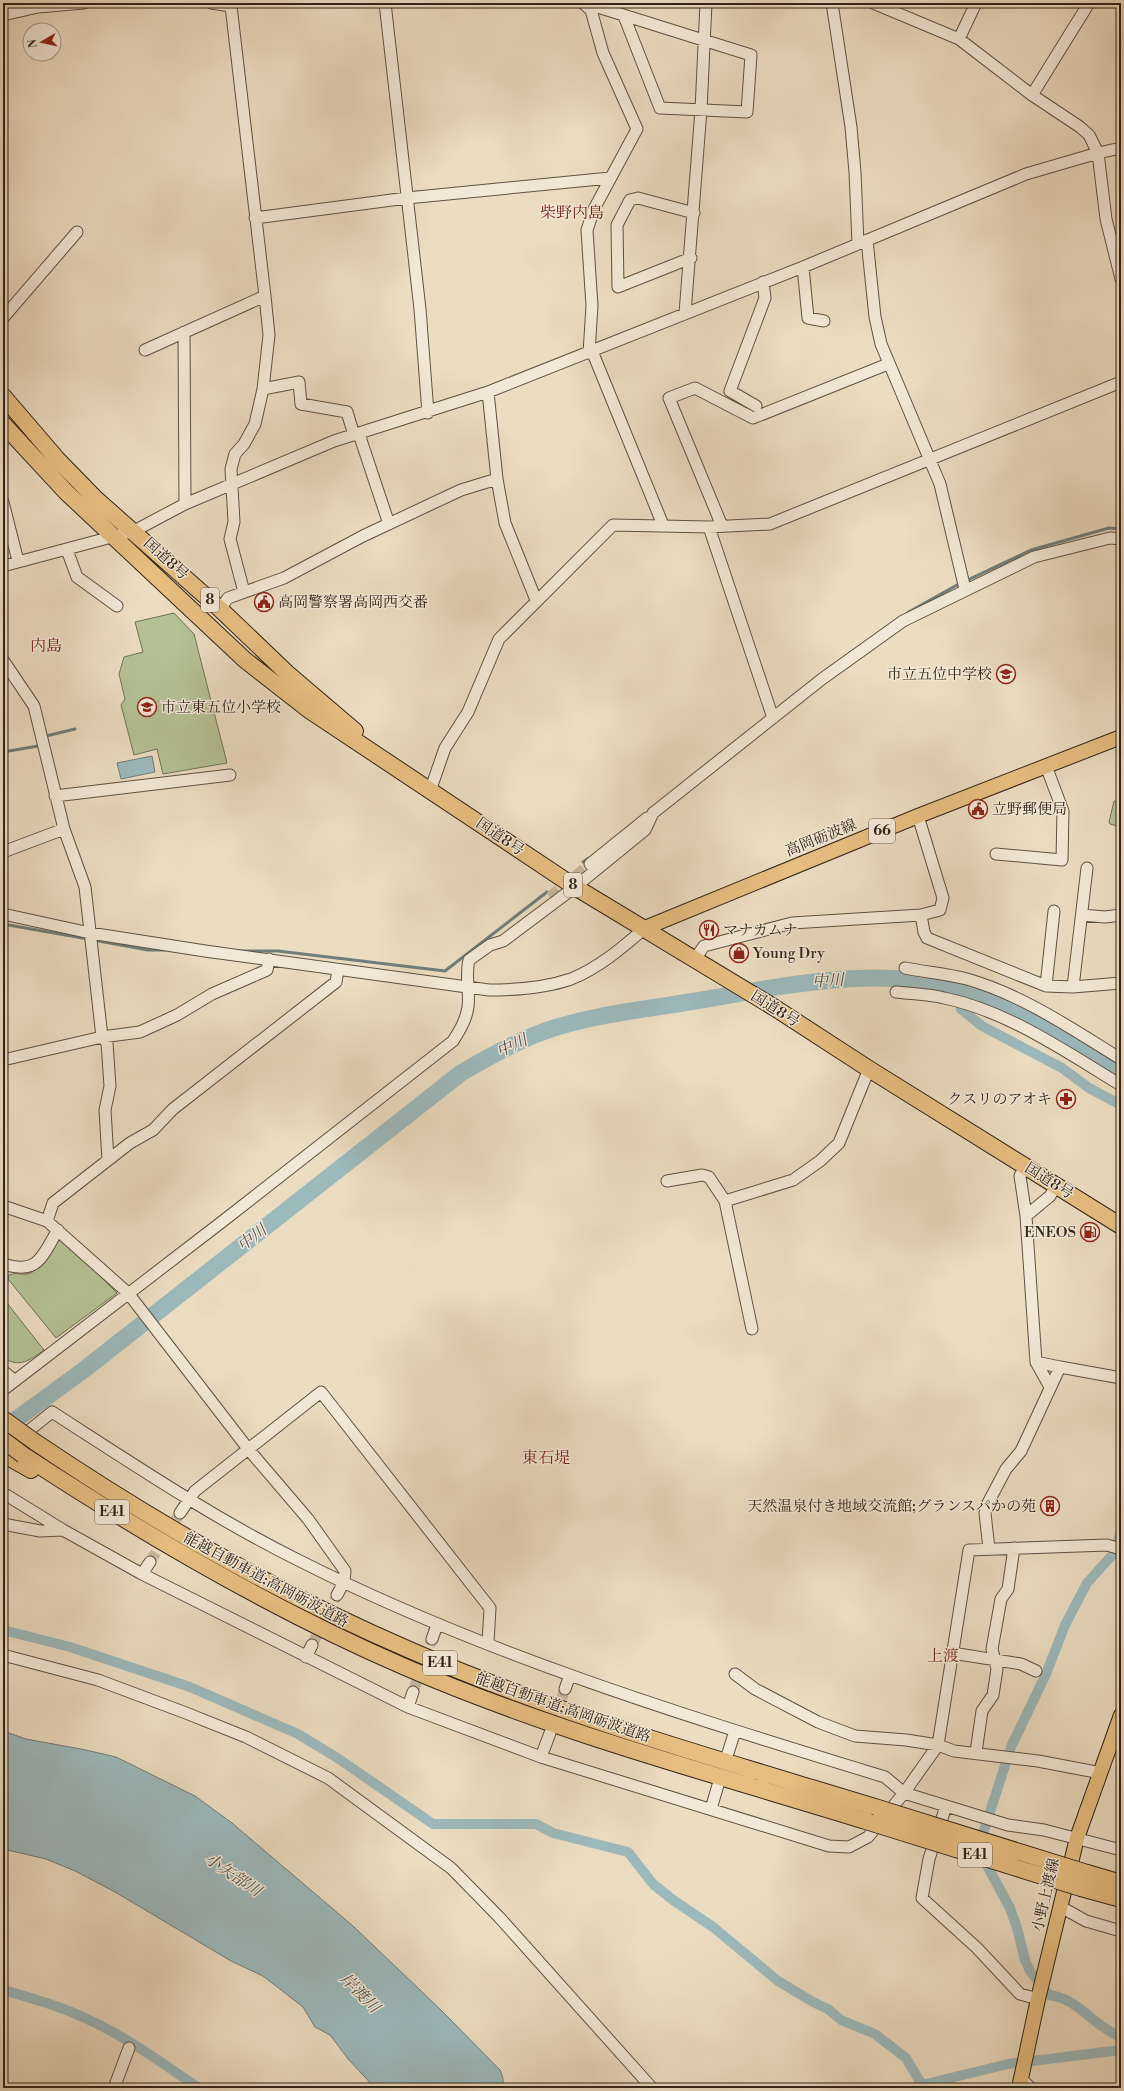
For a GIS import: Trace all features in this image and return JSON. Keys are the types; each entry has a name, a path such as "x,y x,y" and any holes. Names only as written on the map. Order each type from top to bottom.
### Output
{"highway":[{"name":"国道8号","path":"3,396 57,459 85,488 220,608 287,673 430,791"},
{"name":"国道8号","path":"3,424 66,492 245,660 308,710 575,887 775,1008 869,1069 1121,1226"},
{"name":"能越自動車道;高岡砺波道路","path":"3,1418 35,1442 146,1515 209,1551 308,1603 412,1652 481,1680 645,1736 1121,1883"},
{"name":"能越自動車道;高岡砺波道路","path":"3,1440 11,1455 122,1518 204,1567 332,1634 405,1667 476,1696 562,1727 645,1754 1121,1899"}],"main road":[{"name":"高岡砺波線","path":"645,928 918,816 1121,737"},
{"name":"小野上渡線","path":"1022,2071 1038,1999 1062,1907 1077,1838 1121,1715"}],"street":[{"path":"3,15 38,7 84,3"},
{"path":"211,3 232,5 269,336 263,388 255,424 244,444 235,454 231,469 234,522 230,539 244,592"},
{"path":"385,3 420,309 428,413"},
{"path":"584,3 600,5 624,16 751,55 747,112 660,108 624,16"},
{"path":"584,3 591,10 603,53 637,130 594,209 587,230 592,306 590,352 663,525"},
{"path":"685,313 691,258 701,110 706,3"},
{"path":"832,3 851,127 862,242 881,344 940,484 965,589"},
{"path":"873,3 959,39 1032,95 1089,135 1098,153 1106,219 1121,279"},
{"path":"959,39 976,3"},
{"path":"1032,95 1089,3"},
{"path":"3,566 18,561 68,550 134,531 185,504 334,441 428,413 488,392 803,267 1026,174 1098,153 1121,148"},
{"path":"256,218 407,198 610,178"},
{"path":"691,258 618,287 617,225 630,200 638,198 694,213"},
{"path":"3,318 77,232"},
{"path":"803,267 808,318 824,321"},
{"path":"756,406 730,391 765,298 763,282"},
{"path":"145,350 265,296"},
{"path":"184,332 185,504"},
{"path":"722,526 669,398 695,388 752,418 883,366"},
{"path":"263,388 298,382 301,404 347,412 389,524"},
{"path":"430,791 445,748 468,712 499,639 536,600 614,525 709,527 770,524 1121,382"},
{"path":"488,392 497,479 505,523 536,600"},
{"path":"220,608 228,598 284,578 363,536 461,490 497,479"},
{"path":"3,502 18,561"},
{"path":"709,527 773,718"},
{"path":"590,864 822,679 903,621 965,589 1034,557 1110,538 1121,539"},
{"path":"68,550 77,577 117,606"},
{"path":"3,660 34,706 64,830 85,887 102,1037 107,1043 110,1086 105,1110 108,1160"},
{"path":"996,854 1062,860 1063,811 1046,766"},
{"path":"55,796 230,775"},
{"path":"490,945 503,941 575,887 645,830 653,814"},
{"path":"695,959 704,946 792,923 921,915 940,910 943,898 918,816"},
{"path":"3,852 64,830"},
{"path":"1073,987 1087,868"},
{"path":"3,1390 223,1221 453,1041 464,1023 468,1008 467,988 469,960 490,945 550,896"},
{"path":"1046,986 1054,911"},
{"path":"3,914 90,933 338,970 467,988 514,990 571,979 611,957 645,928"},
{"path":"921,915 924,932 927,938 1046,986 1073,987 1121,983"},
{"path":"1082,915 1105,917 1121,915"},
{"path":"3,1060 102,1037 140,1032 171,1017 212,994 267,970 269,959"},
{"path":"905,968 968,979 1006,994 1048,1014 1121,1059"},
{"path":"47,1221 53,1203 130,1143 153,1130 172,1109 336,982 338,970"},
{"path":"896,992 944,998 977,1008 1042,1038 1121,1085"},
{"path":"725,1201 793,1180 820,1161 839,1143 869,1069"},
{"path":"1025,1167 1020,1176 1026,1216 1036,1362 1050,1387"},
{"path":"667,1181 702,1175 709,1177 725,1201 752,1329"},
{"path":"1026,1216 1050,1196 1056,1186"},
{"path":"3,1206 47,1221 128,1293 140,1311 249,1450 312,1525 345,1571 344,1582 337,1595"},
{"path":"3,1264 17,1269 31,1267 38,1262 58,1230"},
{"path":"1036,1362 1121,1378"},
{"path":"989,1549 985,1513 988,1503 1006,1469 1021,1452 1060,1367"},
{"path":"3,1371 15,1380"},
{"path":"180,1513 195,1492 321,1392 490,1608 488,1643"},
{"path":"11,1455 52,1412 188,1500 299,1561 437,1625 570,1675 735,1731 885,1777 904,1793 1008,1825 1044,1830 1121,1850"},
{"path":"3,1493 64,1530 142,1574 408,1707 541,1757 829,1846 849,1847 868,1837 904,1793 938,1745 969,1550 1107,1544 1121,1549"},
{"path":"3,1524 40,1531 64,1530"},
{"path":"976,1752 982,1711 993,1695 997,1669 992,1649 1001,1599 1008,1589 1014,1548"},
{"path":"142,1574 150,1562"},
{"path":"432,1638 437,1625"},
{"path":"306,1657 312,1645"},
{"path":"952,1653 1021,1664 1036,1671"},
{"path":"3,1655 98,1680 186,1712 246,1737 328,1778 452,1868 499,1917 652,2088"},
{"path":"734,1674 755,1689 818,1722 855,1736 906,1740 938,1745 954,1751 976,1752 1038,1761 1101,1773"},
{"path":"565,1689 570,1675"},
{"path":"408,1707 413,1692"},
{"path":"728,1753 735,1731"},
{"path":"541,1757 550,1733"},
{"path":"711,1809 718,1785"},
{"path":"946,1806 929,1859 922,1898 977,1948 1020,1994 1038,1999"},
{"path":"1062,1907 1086,1921 1121,1931"},
{"path":"114,2088 129,2048"},
{"path":"1022,2071 1032,2088"}],"green space":[{"path":"174,613 194,634 227,763 163,774 157,749 134,755 121,705 125,699 119,674 124,657 143,652 135,622"},
{"path":"1114,801 1121,802 1121,827 1110,824 1109,822"},
{"path":"58,1240 65,1241 117,1293 56,1338 8,1279 9,1275 28,1274 36,1269"},
{"path":"3,1298 44,1350 24,1362 19,1363 9,1361 3,1357"}],"water":[{"path":"152,756 155,772 121,779 117,763"},
{"path":"3,1731 26,1739 116,1757 195,1796 232,1823 353,1926 441,2010 500,2070 503,2078 503,2088 375,2088 349,2060 330,2035 315,2027 303,2007 263,1976 231,1961 115,1892 75,1871 46,1859 3,1849"}],"waterway":[{"path":"907,613 957,585 1031,550 1109,528 1121,529"},
{"path":"46,736 75,729"},
{"path":"3,752 38,746"},
{"path":"583,862 589,858"},
{"path":"239,951 278,951 445,971 547,892"},
{"path":"3,924 88,939"},
{"path":"93,940 148,950 165,950"},
{"name":"中川","path":"3,1429 85,1369 461,1073 523,1040 562,1025 616,1014 827,980 896,978 931,982 966,989 993,999 1052,1029 1121,1070"},
{"path":"964,997 966,989"},
{"path":"962,1006 961,1009 982,1026 1062,1068 1089,1088 1121,1105"},
{"path":"1121,1530 1115,1552 1087,1583 1065,1625 1046,1674 1011,1747 978,1849 1010,1908 1025,1960 1030,1971 1049,1995 1058,1997 1073,2004 1097,2023 1121,2038"},
{"path":"3,1630 70,1647 190,1687 298,1734 339,1759 433,1824 536,1824 553,1833 628,1852 653,1884 673,1900 713,1927 778,1981 813,2002 828,2009 841,2020 875,2034 906,2058 922,2085 1008,2064 1121,2050"},
{"path":"3,1990 56,2006 102,2026 144,2051 199,2088"}],"tunnel":[{"path":"550,897 590,864"},
{"path":"150,1562 180,1513"},
{"path":"312,1645 337,1595"},
{"path":"413,1692 432,1639"},
{"path":"556,1714 565,1689"}],"place":[{"name":"高岡警察署高岡西交番","path":"264,602"},
{"name":"市立五位中学校","path":"1006,674"},
{"name":"市立東五位小学校","path":"147,707"},
{"name":"立野郵便局","path":"978,809"},
{"name":"マナカムナ","path":"709,930"},
{"name":"Young Dry","path":"739,953"},
{"name":"クスリのアオキ","path":"1066,1099"},
{"name":"ENEOS","path":"1090,1232"},
{"name":"天然温泉付き地域交流館;グランスパかの苑","path":"1050,1506"}],"district":[{"name":"柴野内島","path":"572,213"},
{"name":"内島","path":"46,646"},
{"name":"東石堤","path":"546,1458"},
{"name":"上渡","path":"943,1656"}],"water label":[{"name":"小矢部川","path":"233,1875"},
{"name":"岸渡川","path":"360,1993"}]}
